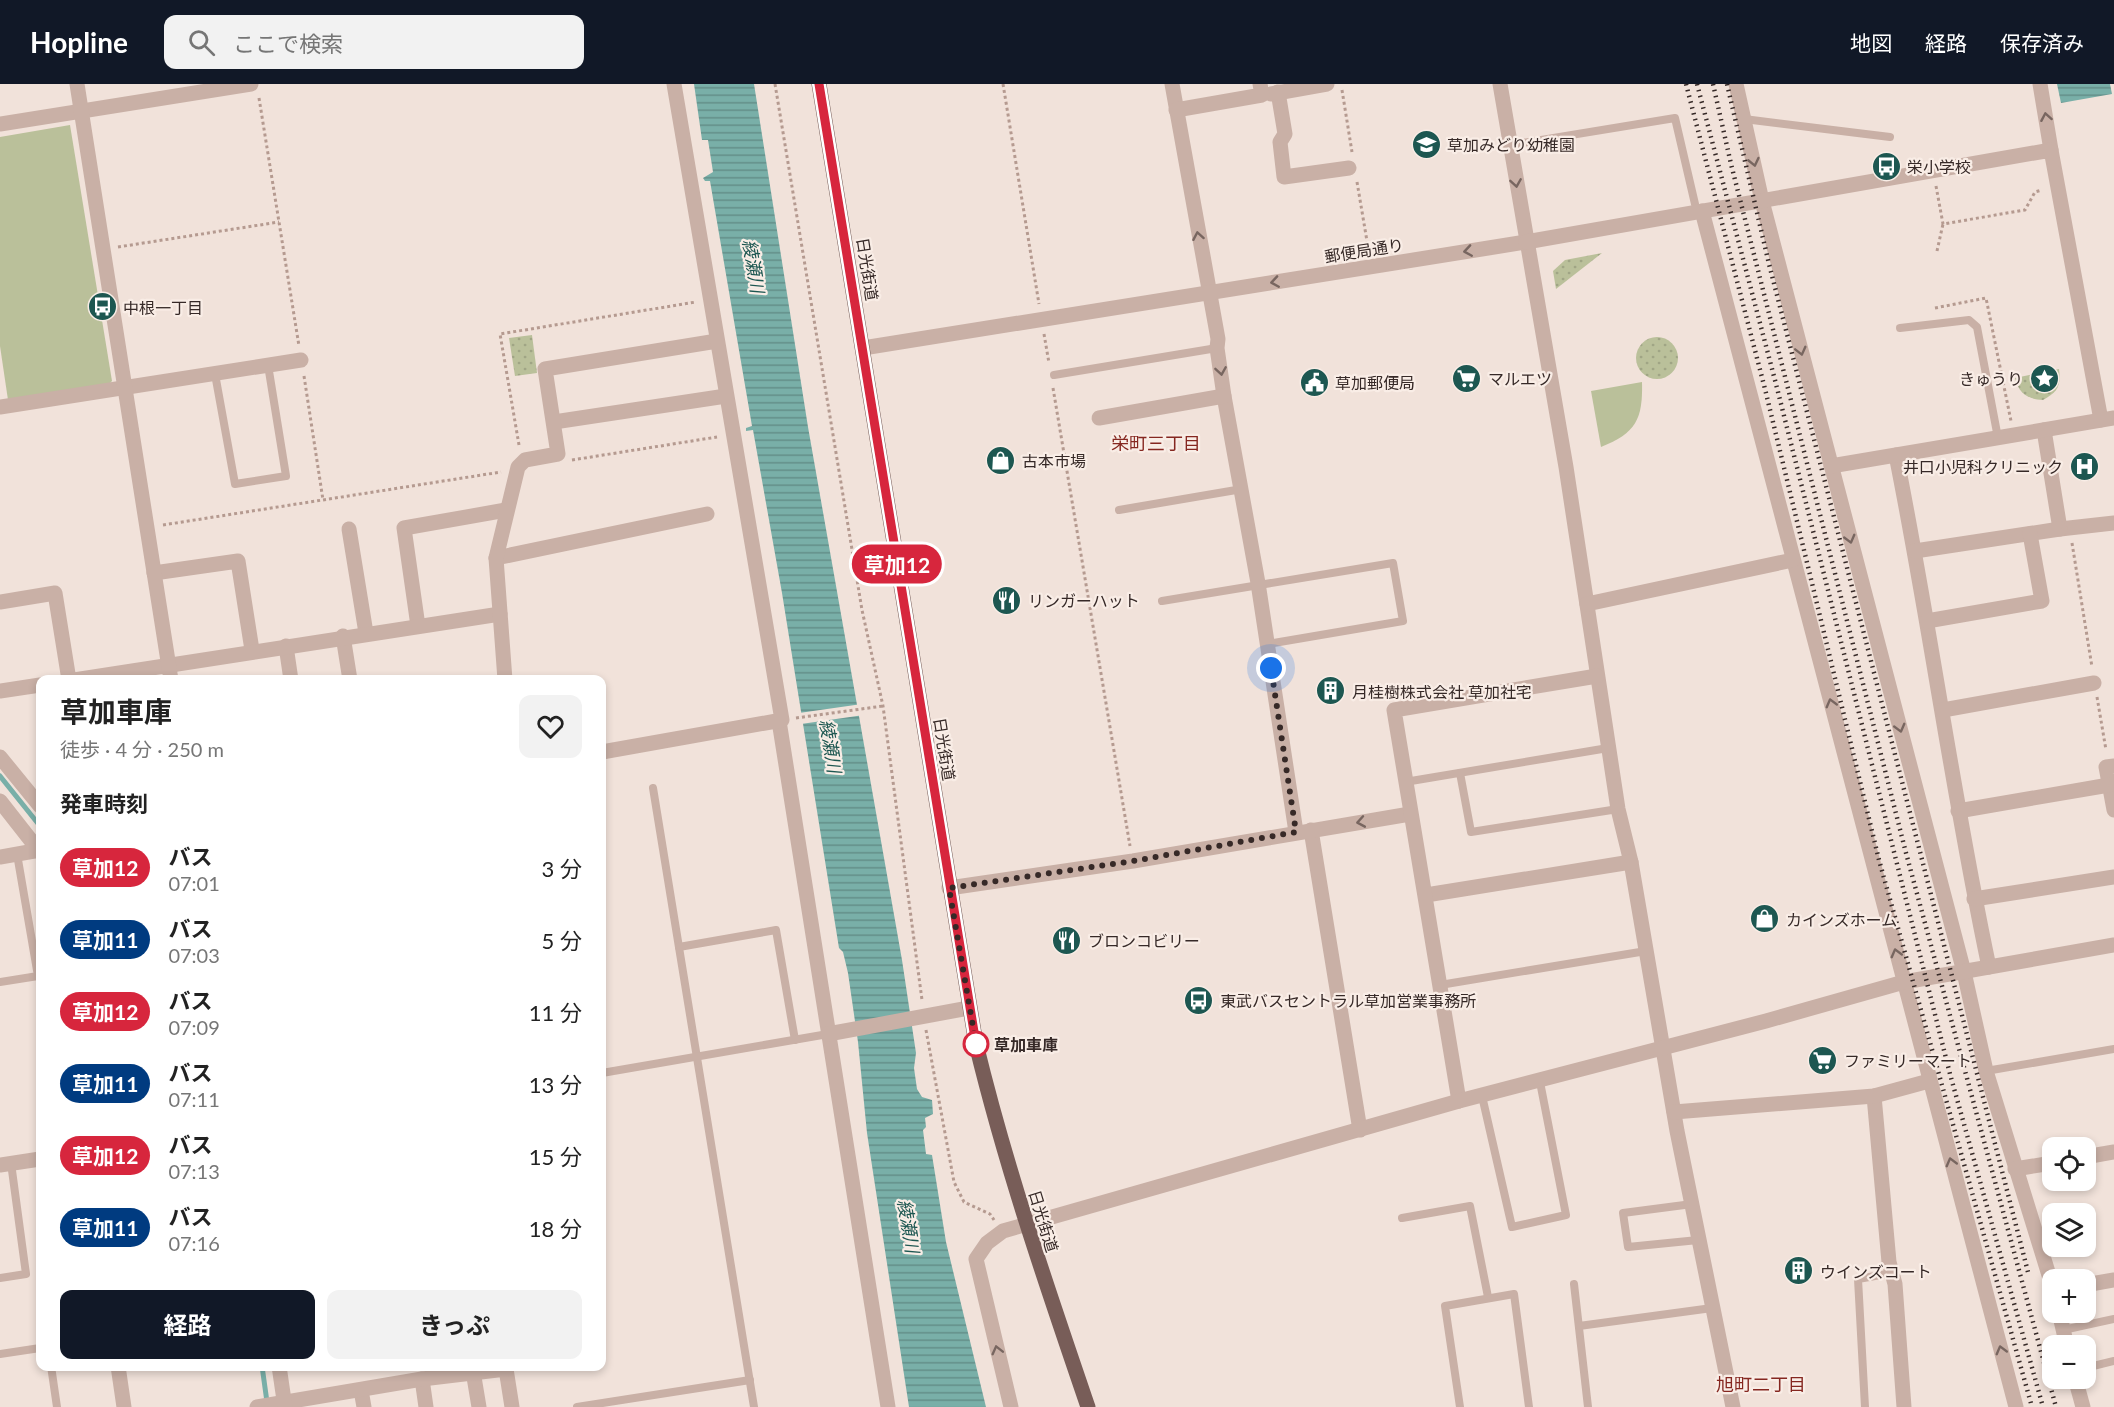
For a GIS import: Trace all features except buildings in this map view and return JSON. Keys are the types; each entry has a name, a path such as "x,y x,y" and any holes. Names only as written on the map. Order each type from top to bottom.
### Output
{"main road":[{"name":"日光街道","path":"819,84 969,1008 991,1105 1026,1226 1088,1407"}],"street":[{"path":"77,84 170,672"},
{"path":"674,84 783,720 828,1034 888,1407"},
{"path":"1172,84 1208,294 1218,339 1217,348 1224,396 1268,644 1360,1130"},
{"path":"1176,110 1261,90 1278,92 1327,84"},
{"path":"1500,84 1566,467 1618,808 1631,862 1662,1049 1698,1240 1733,1407"},
{"path":"1736,84 1762,201 1964,972 1986,1071 2047,1269"},
{"path":"1831,466 2108,419 2051,150 2040,84"},
{"path":"0,124 81,111 172,90 255,90"},
{"path":"1278,92 1285,134 1280,142 1284,177 1350,168"},
{"name":"郵便局通り","path":"863,348 1526,243 1698,208 1762,201 2051,150"},
{"path":"1698,208 2016,1407"},
{"path":"505,675 496,558 506,510 517,469 525,460 558,454 545,369 717,341"},
{"path":"0,407 301,360"},
{"path":"554,422 726,396"},
{"path":"1099,418 1224,396"},
{"path":"2044,430 2065,529"},
{"path":"1896,455 1915,551 1958,811 1989,968"},
{"path":"418,626 404,528 506,510"},
{"path":"496,558 707,514"},
{"path":"1915,551 2114,523"},
{"path":"349,529 366,633"},
{"path":"1927,621 2042,601 2030,534"},
{"path":"1587,604 1793,560"},
{"path":"154,573 238,561 252,650"},
{"path":"0,602 55,593 68,675"},
{"path":"134,675 170,672 252,650 500,614"},
{"path":"343,636 349,675"},
{"path":"286,646 290,675"},
{"path":"1459,1101 1394,710 1597,676"},
{"path":"1942,710 2094,683"},
{"path":"0,691 36,686"},
{"path":"606,751 783,720"},
{"path":"0,757 36,801"},
{"path":"2111,766 2106,767 2114,810"},
{"path":"1958,811 2109,785"},
{"path":"0,801 36,845"},
{"path":"949,888 1133,861 1410,814"},
{"path":"0,857 36,851"},
{"path":"1426,895 1631,862"},
{"path":"1974,899 2114,877"},
{"path":"1011,1407 976,1258 987,1243 1003,1231 1459,1101 1540,1082 1904,982 2114,945"},
{"path":"828,1034 969,1008"},
{"path":"1674,1112 1874,1096 1929,1081"},
{"path":"1874,1096 1904,1407"},
{"path":"2096,1155 2114,1152"},
{"path":"6,1164 36,1160"},
{"path":"2015,1169 2042,1164"},
{"path":"2096,1283 2114,1280"},
{"path":"2061,1323 2064,1335"},
{"path":"119,1371 124,1407"},
{"path":"280,1371 285,1404"},
{"path":"257,1407 473,1371 479,1407"},
{"path":"506,1371 512,1407"},
{"path":"422,1379 426,1407"},
{"path":"2079,1389 2083,1407"},
{"path":"361,1390 364,1407"}],"lane":[{"path":"1510,145 1675,118 1698,208"},
{"path":"1744,119 1890,137"},
{"path":"1900,328 1969,320 1977,327 1998,438"},
{"path":"1052,374 1217,348"},
{"path":"215,374 235,484 286,476 268,365"},
{"path":"1119,510 1242,489"},
{"path":"1162,601 1258,583 1394,562 1403,621 1268,644"},
{"path":"1405,782 1608,748"},
{"path":"1460,773 1471,832 1618,808"},
{"path":"653,788 754,1407"},
{"path":"17,854 36,964"},
{"path":"679,947 776,930 795,1040"},
{"path":"1440,985 1646,951"},
{"path":"0,982 36,976"},
{"path":"606,1072 828,1034"},
{"path":"1986,1071 2114,1049"},
{"path":"1482,1096 1512,1227 1566,1215 1540,1082"},
{"path":"0,1278 26,1274 6,1164"},
{"path":"1692,1204 1623,1213 1628,1247 1698,1240"},
{"path":"1402,1218 1470,1206 1488,1297"},
{"path":"1865,1407 1858,1278 1892,1273"},
{"path":"1574,1284 1588,1407"},
{"path":"1460,1407 1445,1306 1514,1294 1529,1407"},
{"path":"1579,1326 1712,1308"},
{"path":"2063,1330 2114,1319"},
{"path":"0,1354 36,1349"},
{"path":"2096,1365 2114,1361"},
{"path":"52,1371 57,1407"},
{"path":"577,1407 750,1380"}],"path":[{"path":"775,84 861,610 883,706 924,1017 954,1182 964,1202 990,1214 1003,1231"},
{"path":"1003,84 1052,374"},
{"path":"255,90 324,500"},
{"path":"1936,183 1943,224 1937,251"},
{"path":"1943,224 2025,210 2035,192 2044,189"},
{"path":"103,249 279,222"},
{"path":"1052,384 1131,851"},
{"path":"562,462 733,434"},
{"path":"147,527 517,469"},
{"path":"2065,529 2111,766"},
{"path":"783,720 883,706"}],"green space":[{"path":"70,125 112,381 107,386 8,400 0,346 0,137"},
{"path":"1602,253 1556,289 1553,271 1565,260"},
{"path":"532,335 537,373 515,376 509,338"},
{"path":"1657,337 1665,338 1672,343 1677,350 1677,366 1672,373 1665,378 1657,379 1649,378 1642,373 1637,366 1636,358 1637,350 1642,343 1649,338"},
{"path":"2059,369 2057,388 2043,400 2025,395 2015,378"},
{"path":"1642,382 1641,406 1635,423 1622,436 1601,447 1591,391"}],"water":[{"name":"綾瀬川","path":"694,84 754,84 808,427 902,960 916,1053 914,1068 917,1089 922,1097 932,1100 933,1114 925,1118 926,1127 923,1130 926,1154 932,1155 946,1242 986,1407 909,1407 867,1133 848,973 843,952 839,948 782,593 753,430 746,431 746,428 752,426 710,181 705,181 703,178 713,172 708,140 702,140"},
{"path":"2057,84 2110,84 2112,94 2061,103"}],"pier":[{"path":"862,704 864,715 801,724 799,713"}],"waterway":[{"path":"0,776 36,821"},
{"path":"263,1371 267,1402"}],"railway":[{"path":"1686,84 1765,389 1879,860 2032,1407"},
{"path":"1697,84 1776,384 1950,1074 2043,1407"},
{"path":"1713,84 1731,164 1906,853 2056,1407"},
{"path":"1727,84 1769,264 2029,1276"}],"bus line":[{"name":"草加12","path":"819,84 961,965 976,1044"}],"place":[{"name":"草加みどり幼稚園","path":"1426,144"},
{"name":"栄小学校","path":"1886,166"},
{"name":"中根一丁目","path":"102,307"},
{"name":"マルエツ","path":"1467,378"},
{"name":"きゅうり","path":"2044,378"},
{"name":"草加郵便局","path":"1314,382"},
{"name":"古本市場","path":"1001,460"},
{"name":"井口小児科クリニック","path":"2084,466"},
{"name":"リンガーハット","path":"1007,600"},
{"name":"月桂樹株式会社 草加社宅","path":"1331,691"},
{"name":"カインズホーム","path":"1765,919"},
{"name":"ブロンコビリー","path":"1067,940"},
{"name":"東武バスセントラル草加営業事務所","path":"1199,1000"},
{"name":"草加車庫","path":"976,1044"},
{"name":"ファミリーマート","path":"1823,1060"},
{"name":"ウインズコート","path":"1799,1271"}],"district":[{"name":"栄町三丁目","path":"1156,443"},
{"name":"旭町二丁目","path":"1761,1384"}],"route":[{"path":"976,1044 949,888 1105,863 1133,861 1296,832 1271,668"}]}
